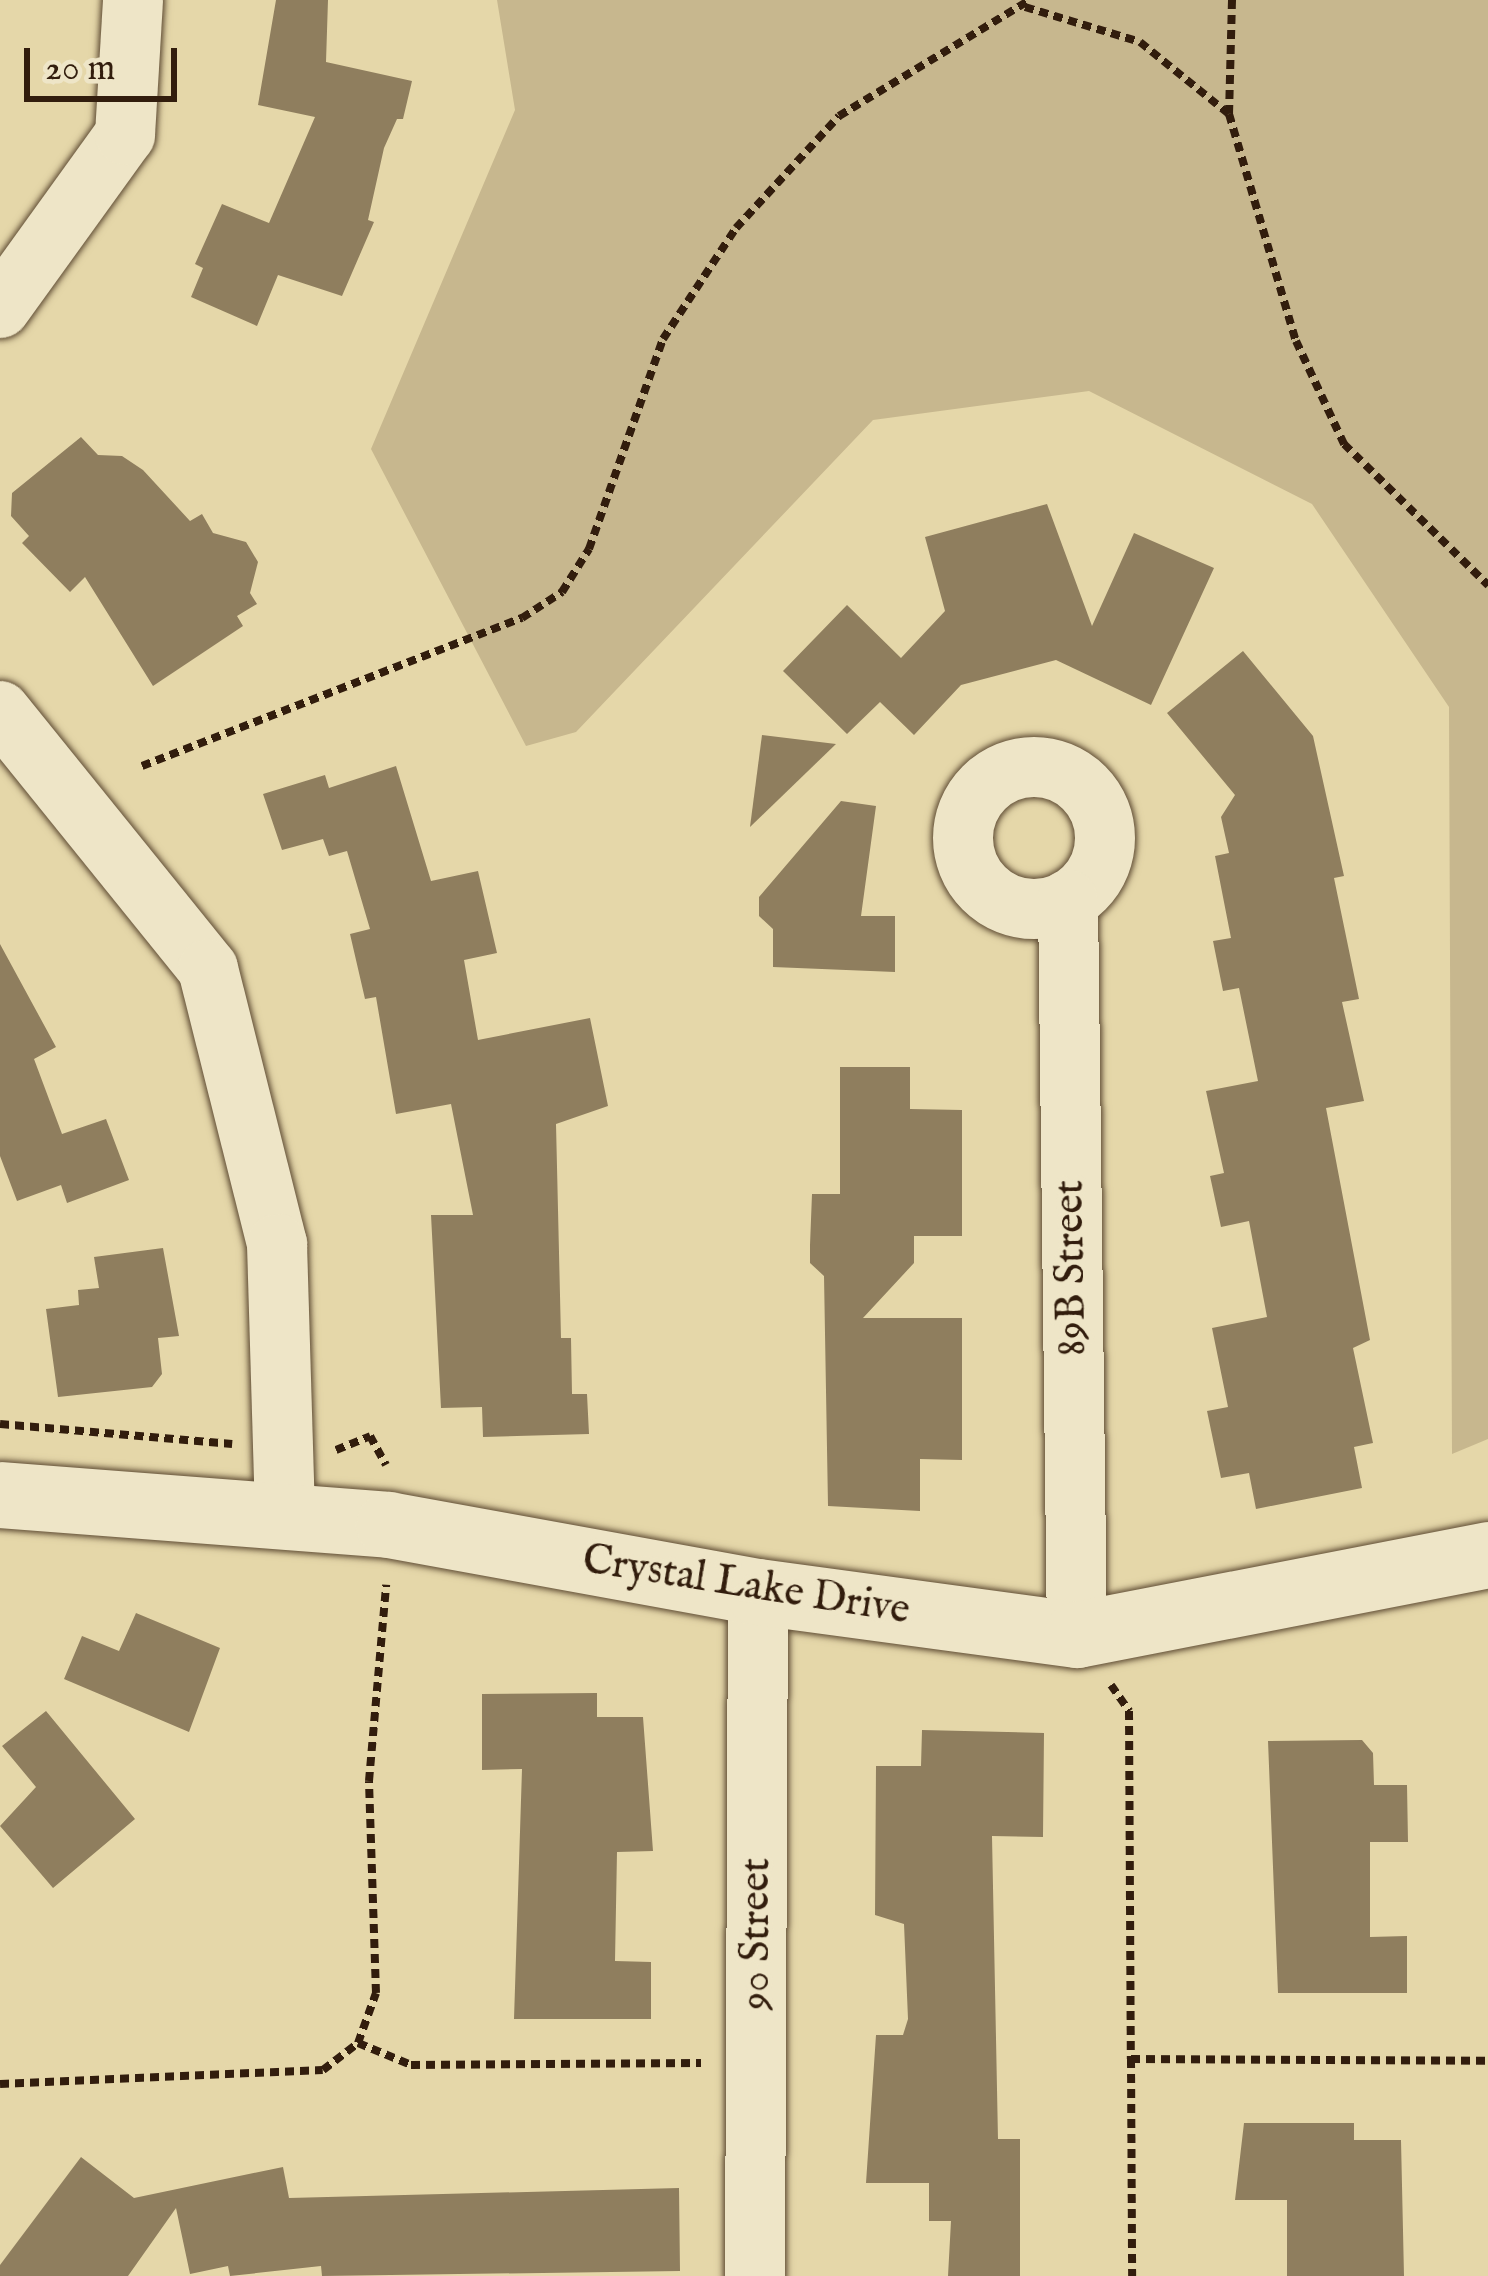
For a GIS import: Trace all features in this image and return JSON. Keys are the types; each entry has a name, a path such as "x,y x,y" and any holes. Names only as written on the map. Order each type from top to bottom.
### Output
{"street":[{"path":"0,308 125,135 133,0"},
{"path":"0,711 208,969 277,1244 284,1480"},
{"name":"89B Street","path":"1068,900 1077,1635"},
{"name":"Crystal Lake Drive","path":"0,1495 284,1480 758,1592 1077,1635 1488,1555"},
{"name":"90 Street","path":"755,2276 758,1592"}],"path":[{"path":"1232,0 1229,114 1296,341 1344,444 1488,585"},
{"path":"142,766 522,618 562,592 589,549 663,339 736,228 839,116 1027,3 1140,41 1229,114"},
{"path":"0,1424 284,1480 370,1436 389,1469"},
{"path":"0,2084 323,2070 358,2043 376,1993 369,1781 386,1585"},
{"path":"1077,1635 1129,1711 1132,2276"},
{"path":"358,2043 411,2065 756,2063"},
{"path":"1132,2060 1488,2061"}],"shaded area":[{"path":"497,0 1488,0 1488,1439 1452,1454 1449,707 1312,504 1089,391 873,420 576,732 526,746 371,449 515,110"}],"building":[{"path":"276,0 328,0 326,62 412,81 403,119 397,119 384,148 368,220 374,222 342,296 278,275 257,326 191,297 203,268 195,264 222,204 269,223 315,117 258,105"},
{"path":"81,437 98,455 122,456 143,470 190,521 202,514 213,533 246,542 258,562 250,593 257,604 237,616 243,626 153,686 85,577 70,592 22,543 29,536 11,516 12,493"},
{"path":"1047,504 1092,626 1134,533 1214,568 1151,705 1056,660 961,685 914,735 880,702 847,734 783,671 847,605 901,658 945,611 925,537"},
{"path":"1243,651 1313,736 1344,876 1334,878 1359,999 1342,1002 1364,1101 1326,1108 1370,1340 1353,1348 1373,1443 1354,1447 1362,1488 1256,1509 1249,1473 1221,1478 1207,1411 1228,1407 1212,1328 1267,1317 1249,1221 1221,1227 1210,1176 1224,1173 1206,1091 1258,1081 1239,988 1223,991 1213,941 1231,938 1215,856 1229,853 1221,817 1235,795 1167,713"},
{"path":"762,735 836,744 750,827"},
{"path":"396,766 431,881 478,871 497,953 464,960 478,1040 590,1018 608,1106 556,1124 561,1338 571,1338 572,1394 587,1394 589,1434 483,1437 482,1407 441,1408 431,1215 473,1215 451,1104 396,1114 376,997 365,999 350,934 370,929 347,851 329,856 323,839 282,850 263,794 325,775 329,788"},
{"path":"841,801 876,806 861,916 895,916 895,972 773,967 773,929 759,916 759,897"},
{"path":"0,944 56,1047 34,1059 62,1134 106,1119 129,1180 67,1203 61,1185 17,1201 0,1156"},
{"path":"840,1067 910,1067 910,1109 962,1110 962,1236 914,1236 914,1263 863,1318 962,1318 962,1460 920,1459 920,1511 828,1506 824,1276 810,1263 810,1245 812,1194 840,1194"},
{"path":"163,1248 179,1336 158,1338 162,1374 152,1387 58,1397 46,1309 79,1305 78,1290 99,1288 94,1257"},
{"path":"136,1613 220,1648 189,1732 64,1679 82,1636 119,1651"},
{"path":"597,1693 597,1717 643,1717 653,1851 617,1852 615,1961 651,1962 651,2019 514,2019 522,1769 482,1770 482,1694"},
{"path":"46,1711 135,1819 53,1888 0,1826 36,1787 2,1746"},
{"path":"922,1730 1044,1733 1043,1837 992,1836 998,2139 1020,2139 1020,2276 948,2276 951,2221 929,2221 929,2183 866,2183 876,2035 903,2035 908,2019 904,1924 875,1915 876,1766 921,1766"},
{"path":"1362,1740 1373,1753 1374,1785 1407,1785 1408,1842 1370,1842 1370,1937 1407,1936 1407,1993 1278,1993 1268,1741"},
{"path":"1244,2123 1354,2123 1354,2140 1401,2140 1404,2276 1287,2276 1287,2200 1235,2200"},
{"path":"81,2157 134,2198 283,2167 289,2198 679,2188 680,2271 322,2276 321,2266 230,2276 228,2266 190,2274 176,2208 128,2276 0,2276 0,2265"}]}
